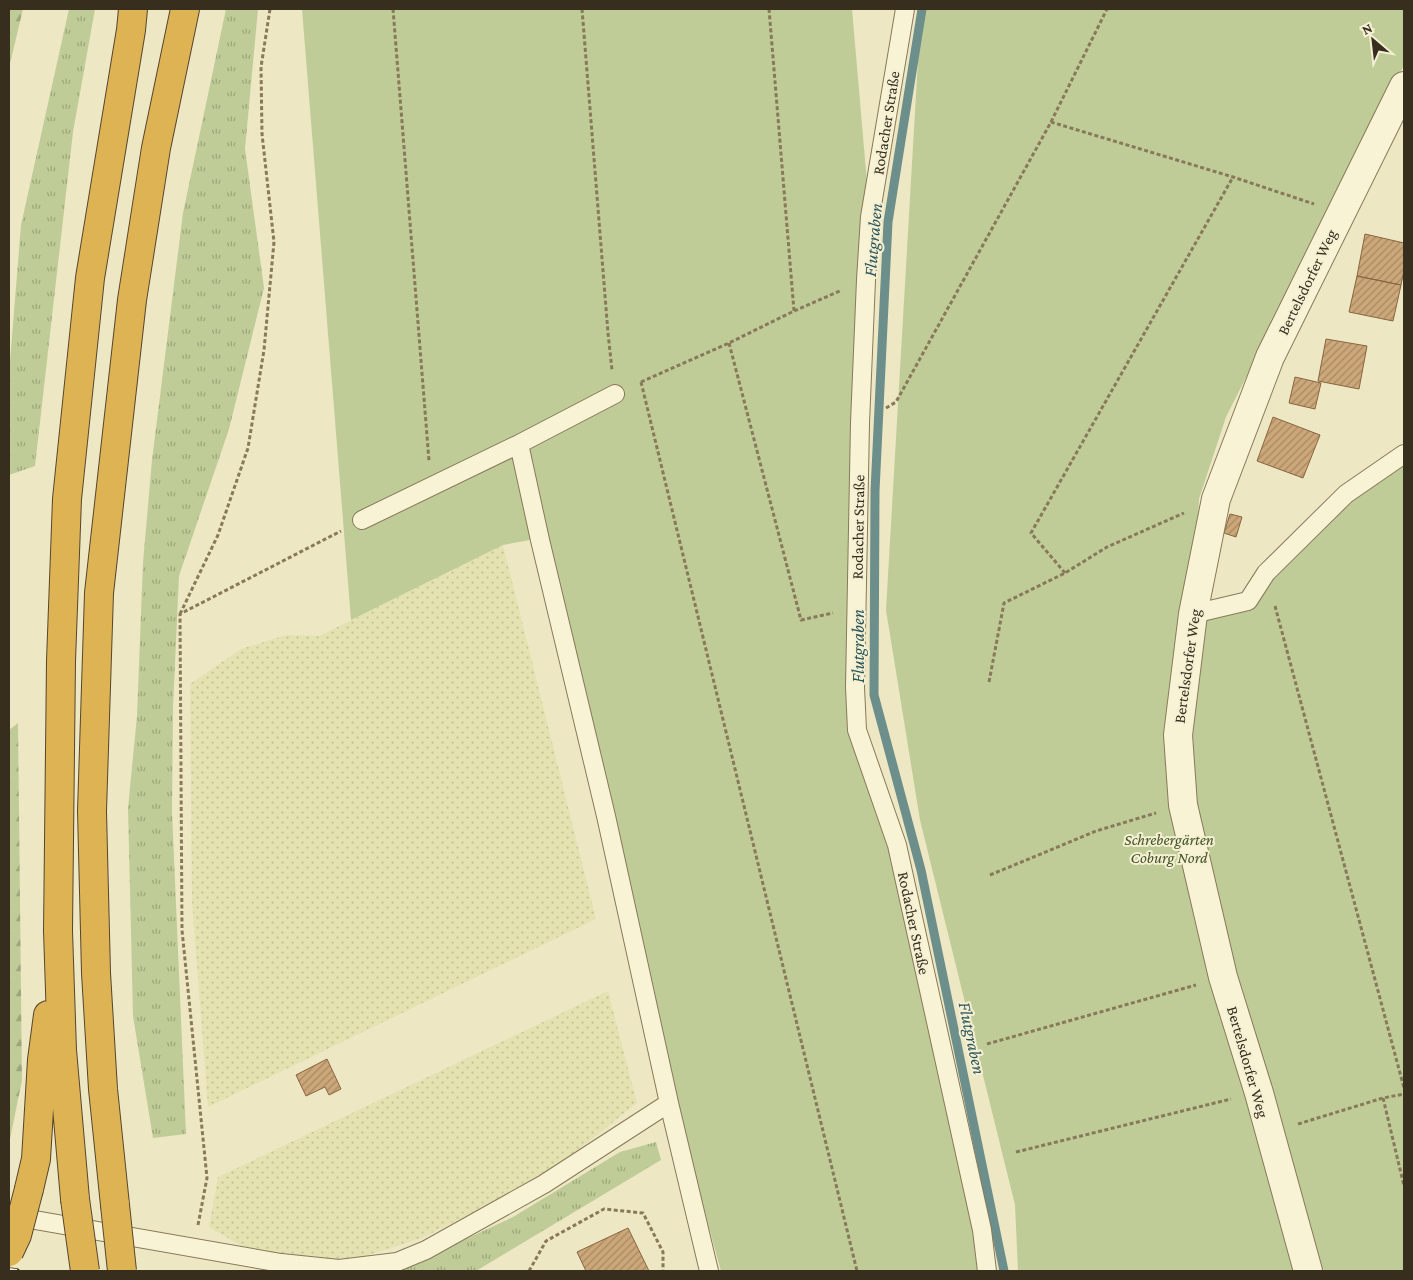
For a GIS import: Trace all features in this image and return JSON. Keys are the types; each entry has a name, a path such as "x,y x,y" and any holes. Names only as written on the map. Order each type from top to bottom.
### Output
{"highway":[{"path":"122,1271 103,1089 96,973 92,811 99,592 132,300 156,148 185,9"},
{"path":"85,1271 75,1199 62,1050 58,932 61,661 67,499 90,278 133,16"},
{"path":"9,1252 17,1235 36,1159 42,1060 58,932"}],"street":[{"name":"Bertelsdorfer Weg","path":"1308,1271 1268,1133 1259,1093 1223,977 1183,805 1178,735 1193,614 1216,499 1270,357 1404,86"}],"lane":[{"name":"Rodacher Straße","path":"905,9 870,217 860,423 855,687 857,730 897,845 982,1230 987,1271"},
{"path":"362,520 519,444 615,394"},
{"path":"519,444 606,816 668,1102 709,1271"},
{"path":"1193,614 1248,601 1266,573 1346,494 1404,454"},
{"path":"9,1216 281,1263 339,1269 397,1262 426,1250 544,1184 668,1102"}],"path":[{"path":"193,1247 207,1178 182,930 180,614 218,535 248,448 264,350 274,242 262,134 261,67 270,9"},
{"path":"393,9 430,487"},
{"path":"582,9 608,333 615,394 729,343 794,311 866,280"},
{"path":"769,9 794,311"},
{"path":"896,402 1051,122 1107,9"},
{"path":"1051,122 1341,213"},
{"path":"1065,573 1031,533 1233,178"},
{"path":"729,343 801,620 857,608"},
{"path":"641,382 857,1271"},
{"path":"989,682 1004,603 1065,573 1107,547 1216,499"},
{"path":"180,614 362,520"},
{"path":"1266,573 1404,1088"},
{"path":"990,874 1096,831 1183,805"},
{"path":"987,1044 1223,977"},
{"path":"1016,1152 1259,1093"},
{"path":"1268,1133 1383,1098 1404,1094"},
{"path":"1383,1098 1404,1186"},
{"path":"530,1271 546,1241 604,1209 643,1213 663,1252 663,1271"}],"shaded area":[{"path":"503,545 596,919 208,1107 192,901 190,684 241,649 286,635 319,636"},
{"path":"608,991 637,1103 577,1151 506,1196 422,1238 356,1259 298,1259 242,1246 209,1227 218,1177"}],"green space":[{"path":"9,9 23,9 9,68"},
{"path":"69,9 95,9 73,132 35,466 9,475 9,374 21,225"},
{"path":"226,9 258,9 245,149 264,288 229,429 179,576 173,707 172,812 186,1134 153,1138 133,1016 128,808 137,716 143,563 152,460 183,213"},
{"path":"302,9 852,9 870,217 855,687 897,845 985,1271 721,1271 674,1100 546,537 503,545 351,620"},
{"name":"Schrebergärten Coburg Nord","path":"921,9 1404,9 1404,65 1226,417 1199,499 1193,613 1248,601 1266,573 1404,454 1404,1271 1018,1271 1015,1205 920,820 886,610"},
{"path":"18,723 22,1080 9,1144 9,730"},
{"path":"656,1142 661,1160 476,1271 397,1271 513,1217 620,1152"}],"building":[{"path":"1365,234 1404,243 1404,270 1401,285 1357,276"},
{"path":"1357,276 1401,285 1393,321 1349,312"},
{"path":"1326,339 1367,346 1359,389 1318,381"},
{"path":"1295,377 1321,383 1315,409 1289,403"},
{"path":"1273,417 1320,435 1303,478 1257,461"},
{"path":"1230,514 1242,517 1236,537 1224,533"},
{"path":"327,1059 341,1089 329,1095 325,1087 306,1096 296,1075"},
{"path":"628,1228 649,1271 586,1271 577,1252"}],"waterway":[{"name":"Flutgraben","path":"922,9 888,222 875,491 874,695 921,870 1004,1271"}],"railway":[{"path":"9,1270 17,1271"}]}
